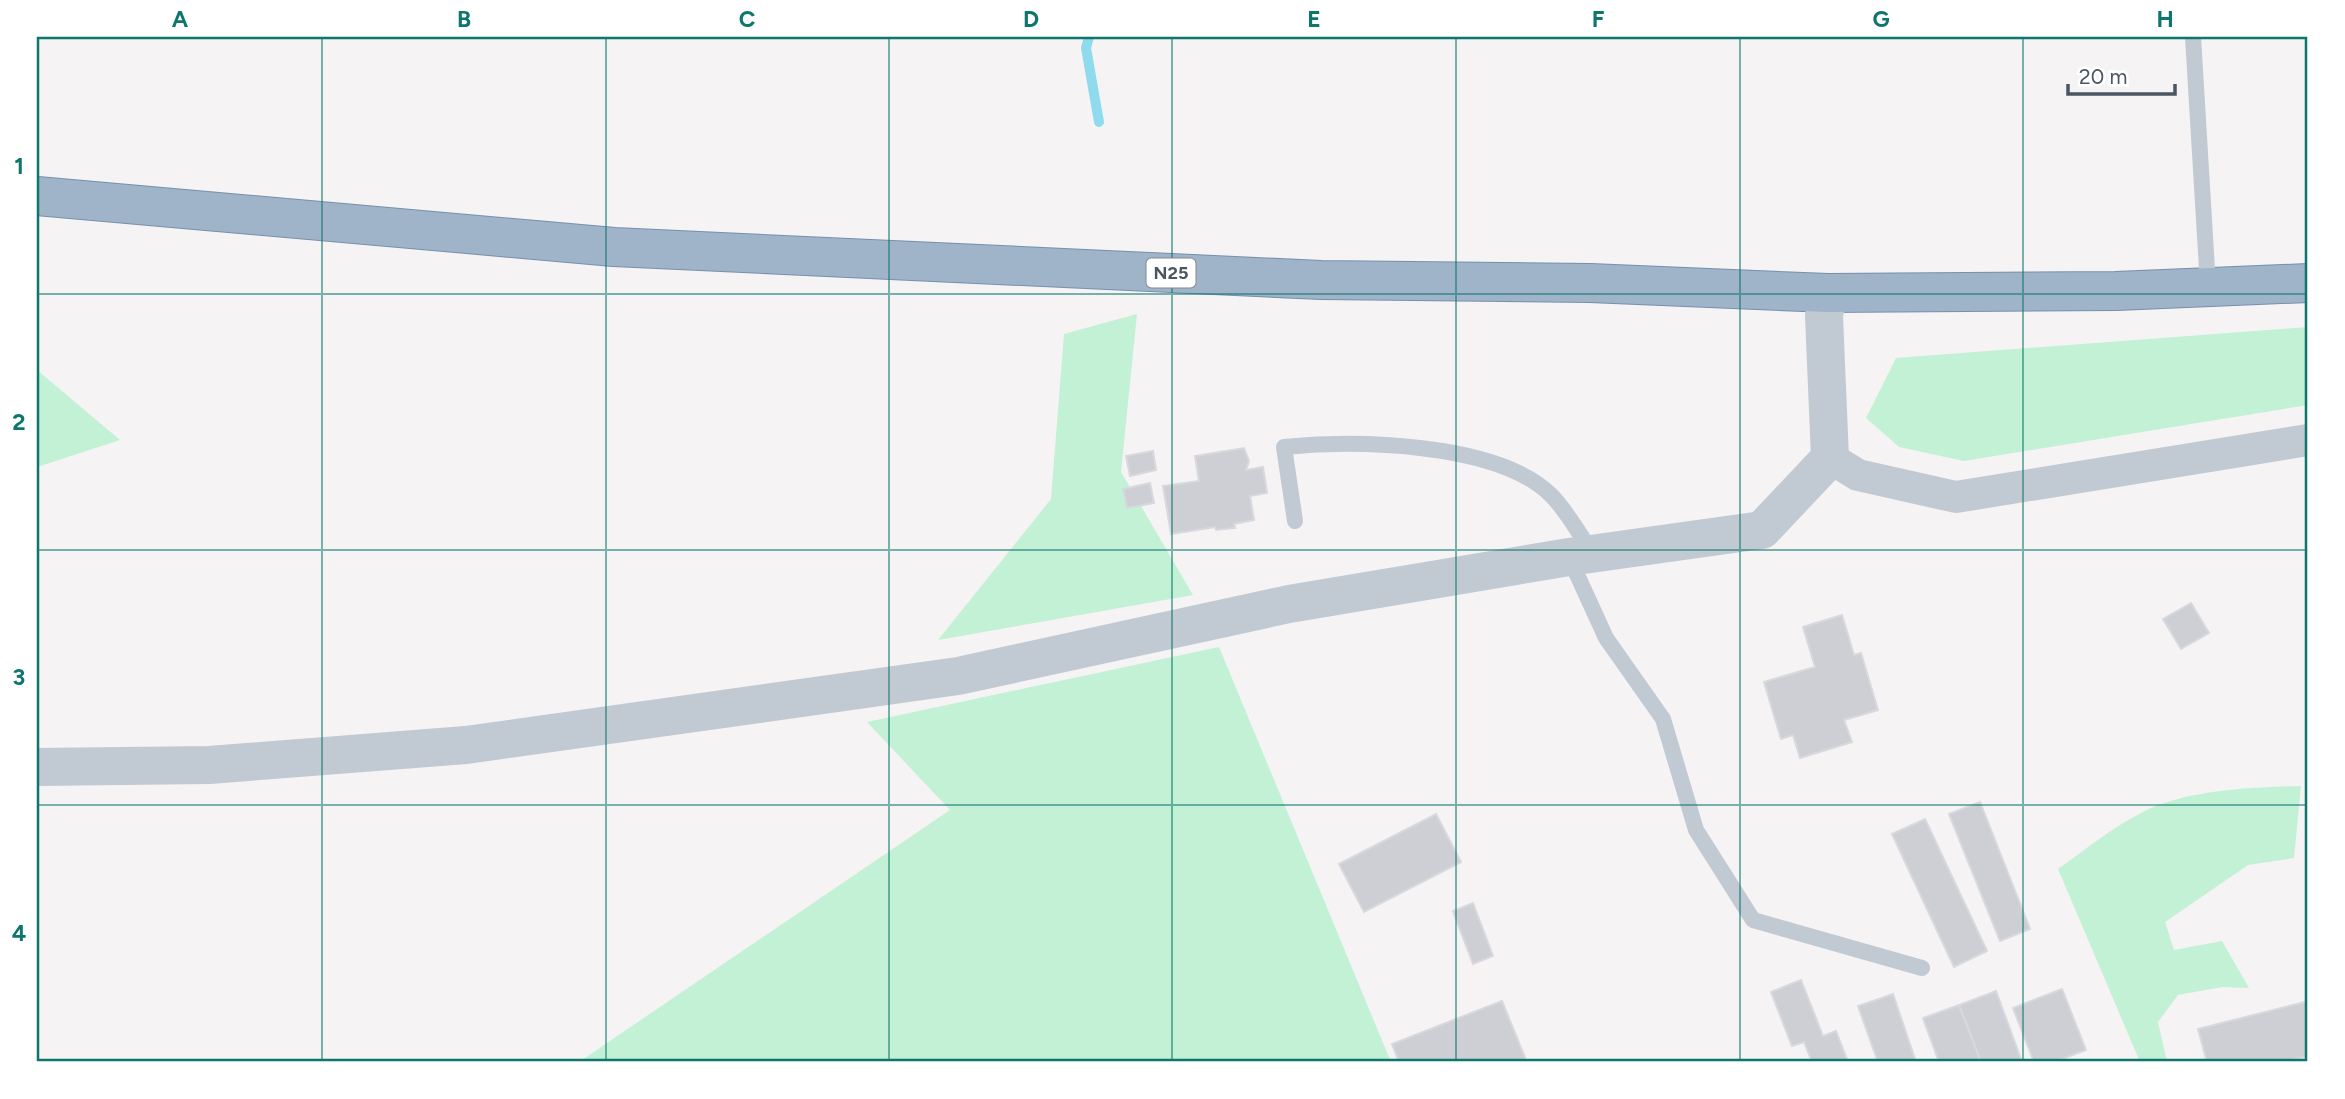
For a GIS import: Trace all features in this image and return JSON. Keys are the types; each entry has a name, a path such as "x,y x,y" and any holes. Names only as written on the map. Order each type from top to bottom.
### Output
{"highway":[{"name":"N25","path":"37,196 614,247 1321,280 1591,283 1828,293 2116,291 2308,283"}],"street":[{"path":"37,767 209,765 466,745 958,676 1289,604 1582,555 1762,530 1830,458 1824,316 1828,293"},
{"path":"1830,458 1858,475 1956,497 2308,440"}],"lane":[{"path":"2193,37 2208,286"},
{"path":"1295,521 1284,447 1330,443 1448,452 1508,467 1551,495 1582,555 1606,638 1663,719 1696,830 1753,920 1922,968"}],"green space":[{"path":"1137,314 1121,472 1193,595 938,640 1051,499 1064,334"},
{"path":"2308,327 2308,405 1964,461 1899,447 1866,418 1896,358"},
{"path":"37,370 120,440 37,467"},
{"path":"1219,647 1391,1062 579,1062 950,810 867,722"},
{"path":"2301,786 2294,858 2248,865 2165,922 2174,950 2222,941 2249,988 2222,987 2178,995 2158,1022 2167,1062 2140,1062 2058,869 2121,825 2160,805 2220,791"}],"building":[{"path":"1244,448 1249,461 1246,470 1263,467 1267,493 1250,496 1254,520 1234,524 1235,528 1216,530 1215,527 1171,534 1163,486 1199,481 1195,456"},
{"path":"1153,451 1156,470 1130,476 1126,456"},
{"path":"1150,483 1154,503 1127,508 1123,489"},
{"path":"2191,603 2209,633 2181,649 2163,619"},
{"path":"1842,615 1854,655 1861,653 1878,710 1844,720 1852,742 1800,758 1793,735 1781,739 1764,682 1815,667 1803,627"},
{"path":"1980,802 2030,929 2000,941 1949,814"},
{"path":"1436,814 1461,862 1364,912 1339,864"},
{"path":"1925,819 1987,951 1954,967 1892,834"},
{"path":"1473,903 1493,956 1473,964 1453,911"},
{"path":"1801,980 1823,1036 1836,1031 1848,1062 1812,1062 1804,1042 1792,1046 1771,992"},
{"path":"2062,989 2086,1050 2054,1062 2034,1062 2013,1008"},
{"path":"1996,991 2022,1062 1981,1062 1959,1005"},
{"path":"1893,994 1916,1062 1878,1062 1858,1006"},
{"path":"1502,1001 1526,1060 1399,1062 1392,1044"},
{"path":"2305,1002 2308,1016 2308,1056 2283,1062 2207,1062 2198,1029"},
{"path":"1959,1005 1981,1062 1939,1062 1923,1018"}],"waterway":[{"path":"1089,37 1086,48 1099,122"}]}
